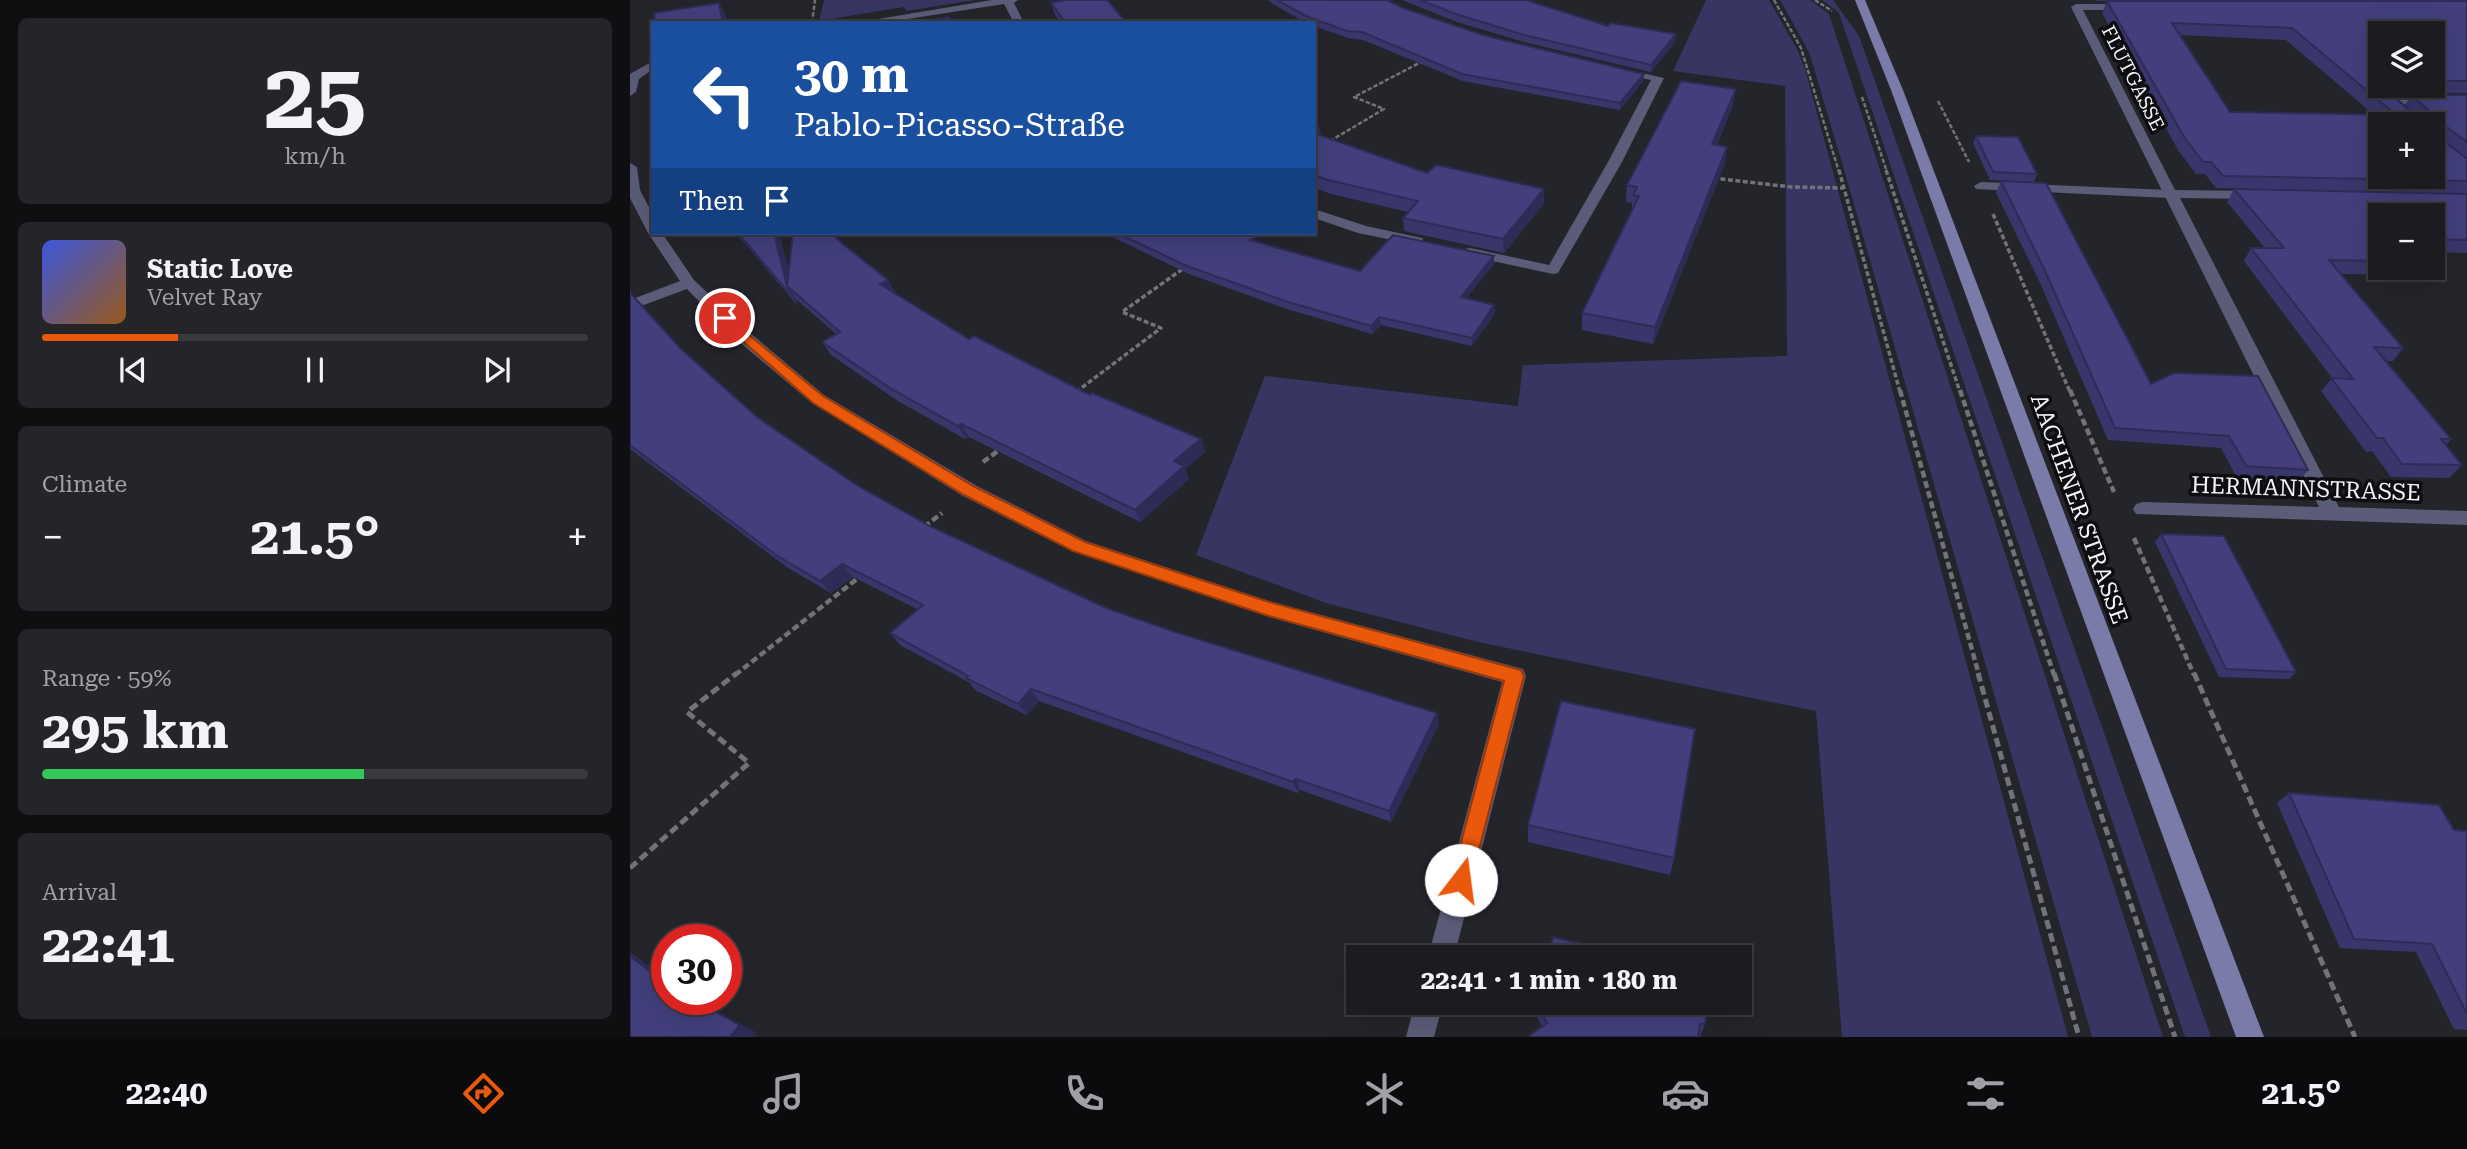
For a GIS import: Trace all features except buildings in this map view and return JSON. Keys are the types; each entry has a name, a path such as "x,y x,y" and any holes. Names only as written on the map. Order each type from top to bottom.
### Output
{"main road":[{"name":"AACHENER STRASSE","path":"1860,0 1906,116 2249,1037"}],"street":[{"path":"873,21 1013,0"},
{"path":"1008,1 1018,21"},
{"name":"FLUTGASSE","path":"2146,7 2076,7 2333,515"},
{"path":"630,92 633,77 649,65"},
{"path":"1458,250 1553,270 1615,162 1658,78 1603,67"},
{"path":"2400,112 2386,100 2467,100"},
{"path":"630,167 633,190 651,225"},
{"path":"1980,186 2169,194 2271,195"},
{"path":"1316,214 1363,230 1431,244"},
{"path":"657,235 690,283 743,336 818,399 962,487 1079,547 1269,609 1515,676 1444,945"},
{"path":"630,305 690,283"},
{"name":"HERMANNSTRASSE","path":"2143,509 2467,518"},
{"path":"1420,1037 1426,1015"}],"path":[{"path":"812,21 815,0"},
{"path":"1774,0 1801,48 1822,110 2079,1037"},
{"path":"1815,0 1828,6 1836,15"},
{"path":"1326,144 1384,109 1354,97 1428,58"},
{"path":"1858,83 2175,1037"},
{"path":"1701,177 1791,187 1843,188"},
{"path":"1076,392 1161,328 1122,312 1189,264"},
{"path":"922,529 1012,440"},
{"path":"630,868 749,763 687,712 868,570"}],"shaded area":[{"path":"824,0 975,0 906,11 904,7 819,21"},
{"path":"1706,0 1769,0 1797,49 1805,69 2068,1037 1842,1037 1816,711 1478,642 1326,603 1196,555 1265,376 1518,406 1523,365 1787,356 1785,86 1673,71"},
{"path":"1780,0 1810,0 1829,14 2163,1037 2092,1037 1809,52"},
{"path":"1822,0 1833,0 1859,36 2211,1037 2185,1037 1839,13"}],"route":[{"path":"725,318 818,399 970,491 1079,547 1269,609 1515,676 1461,880"}]}
